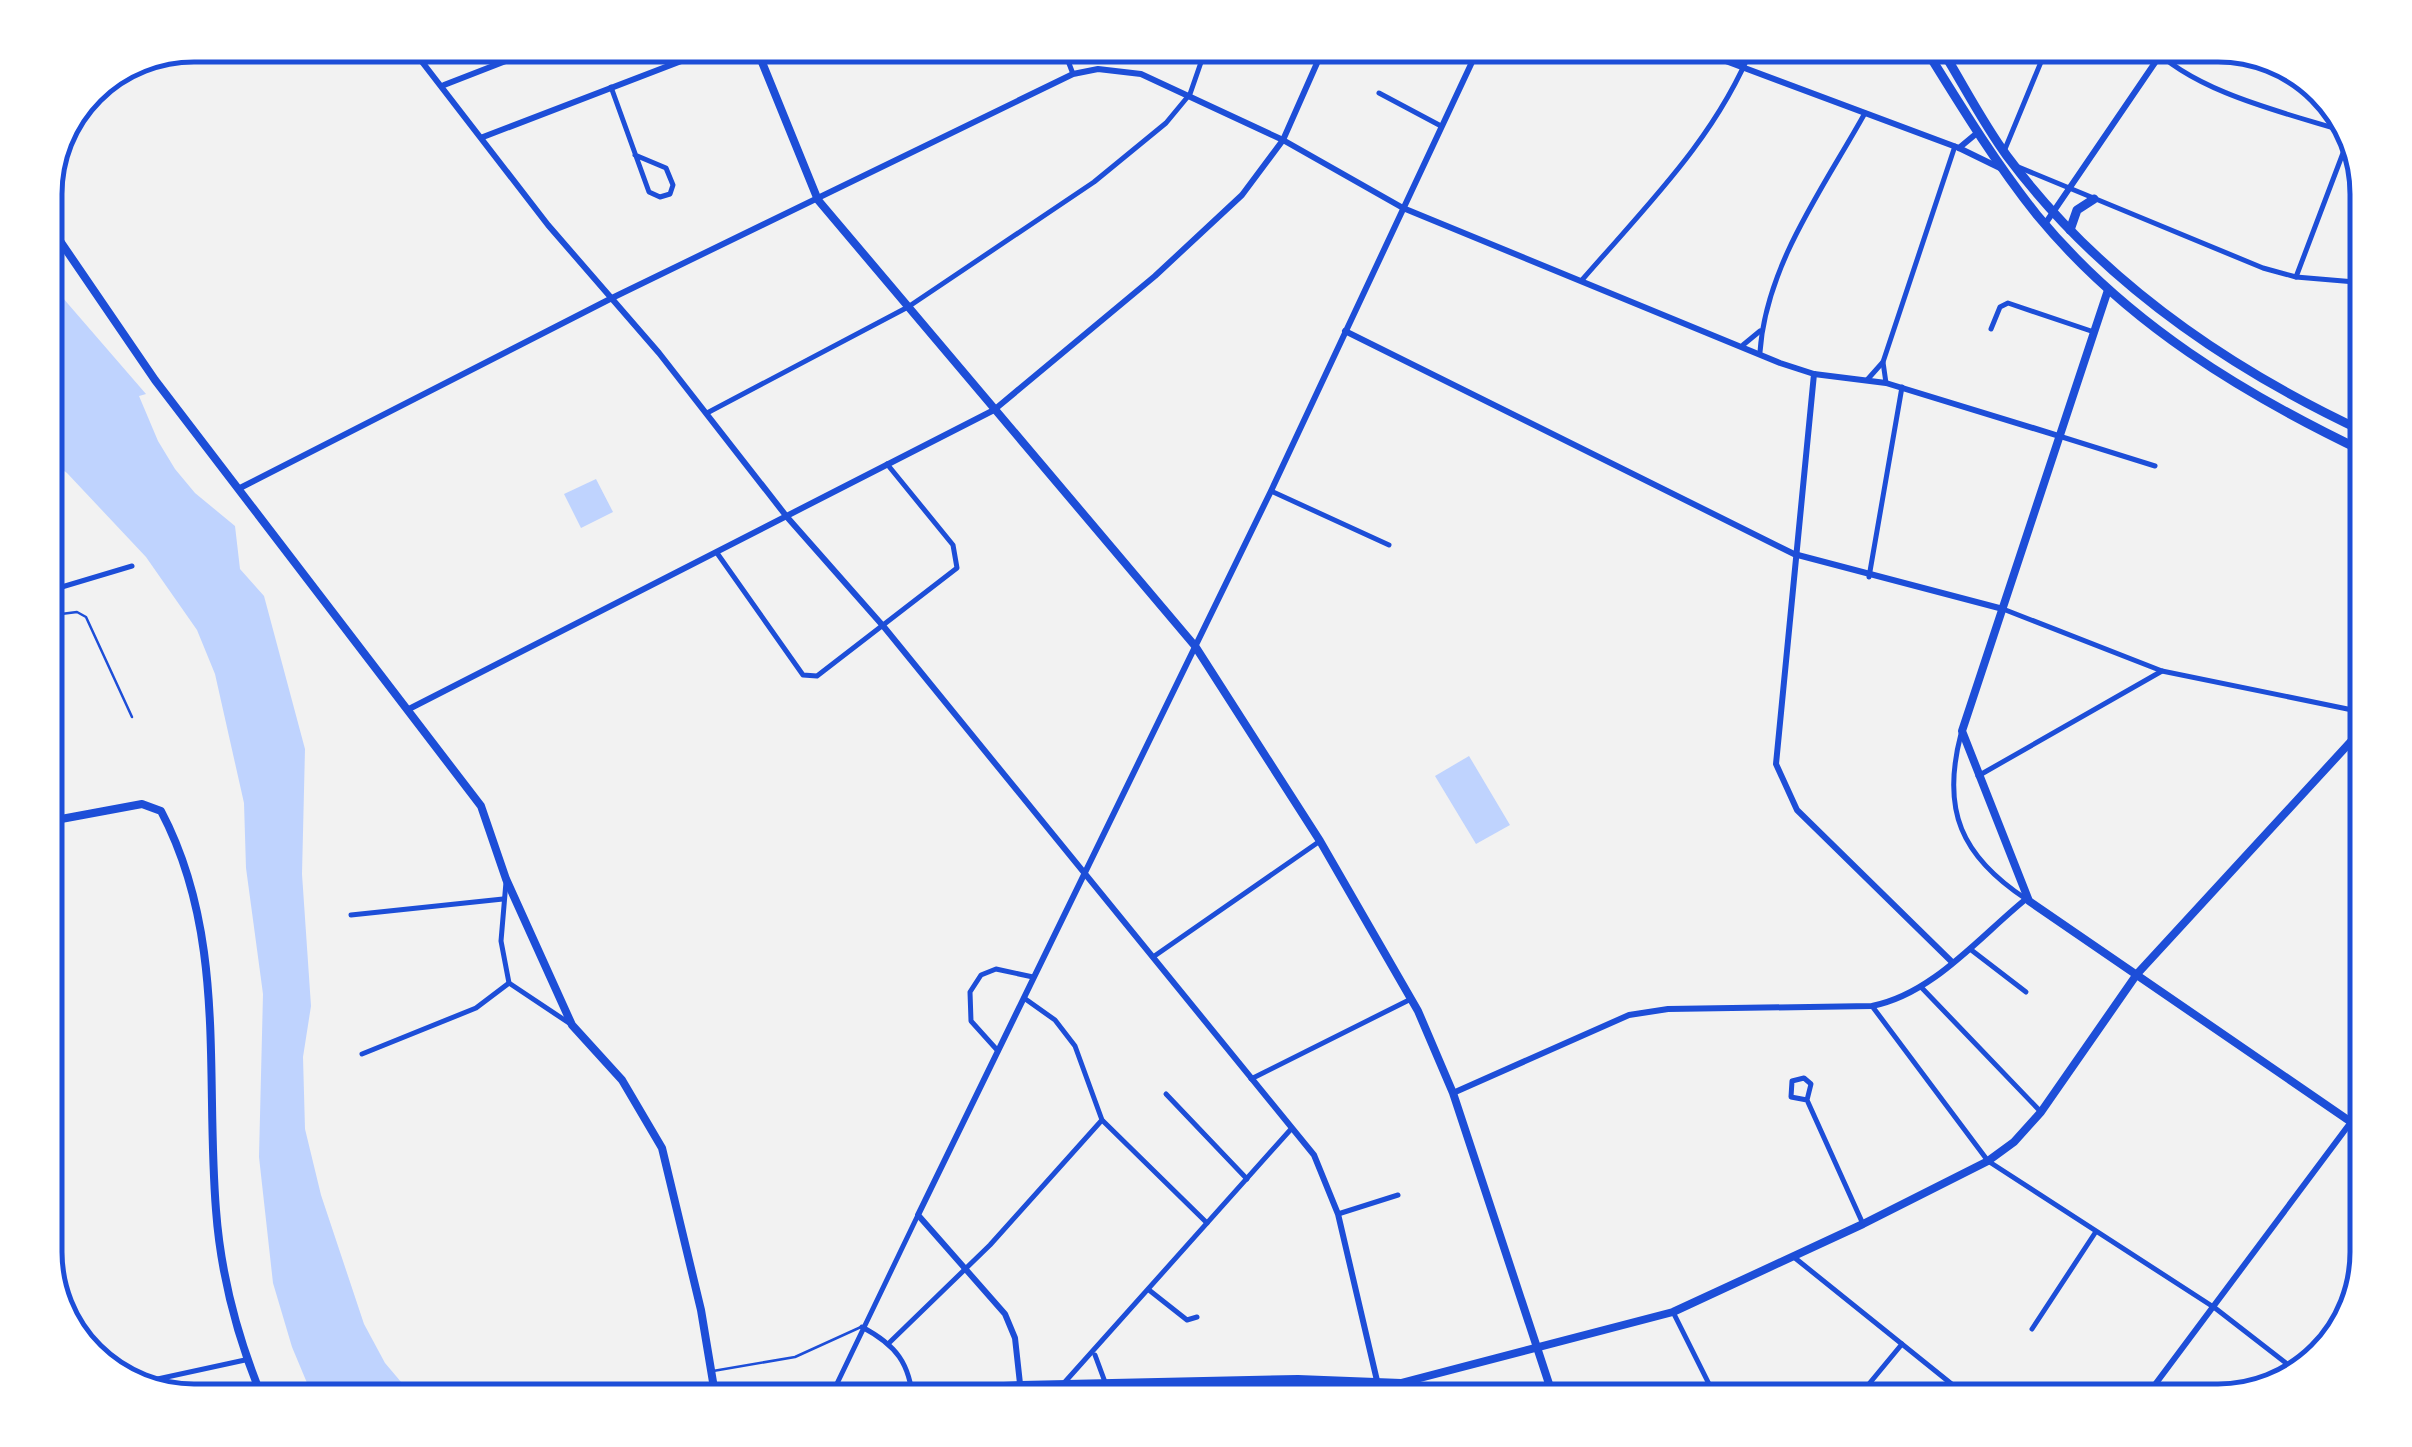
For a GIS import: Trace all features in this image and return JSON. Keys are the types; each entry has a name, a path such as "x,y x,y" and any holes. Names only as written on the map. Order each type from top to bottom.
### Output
{"main road":[{"path":"762,63 818,200 1195,646 1320,841 1411,999 1454,1092 1549,1384"},
{"path":"1933,63 2001,168 2045,224 2108,290 2243,390 2349,445"},
{"path":"1951,63 2014,165 2054,213 2118,276 2205,345 2349,423"},
{"path":"2070,230 2077,210 2094,199"},
{"path":"63,245 155,380 481,806 506,878 572,1026 622,1080 662,1148 714,1384"},
{"path":"2108,290 1962,731 2027,900 2350,1121"},
{"path":"1107,1384 1298,1379 1377,1384 1412,1380 1535,1344 1674,1312 1795,1258 1988,1161 2014,1142 2040,1112 2138,974 2350,743"},
{"path":"63,819 142,804 161,811 171,831 202,927 212,1009 218,1238 246,1360 256,1384"}],"street":[{"path":"425,63 548,225 707,414 786,517 884,627 1292,1128 1320,1168 1338,1214 1377,1384"},
{"path":"444,85 501,63"},
{"path":"483,137 675,63"},
{"path":"1069,63 1073,74"},
{"path":"707,414 908,307 1094,182 1156,134 1190,94 1201,63"},
{"path":"407,710 994,410 1155,276 1242,195 1283,140 1317,63"},
{"path":"836,1384 1271,491 1471,63"},
{"path":"1731,63 1957,147 2001,168"},
{"path":"1582,280 1705,138 1746,63"},
{"path":"2004,152 2041,63"},
{"path":"2045,224 2155,63"},
{"path":"2174,63 2220,89 2330,126"},
{"path":"240,488 612,298 1073,74 1098,69 1130,72 1190,94 1283,140 1403,208 1814,374 1886,382 2155,466"},
{"path":"610,87 635,155 649,192 660,197 670,194 673,185 666,168 635,155"},
{"path":"1378,92 1440,126"},
{"path":"1760,352 1762,330 1785,258 1866,113"},
{"path":"1867,380 1882,362 1957,147 1976,133"},
{"path":"2296,277 2342,153"},
{"path":"2014,165 2296,277 2349,281"},
{"path":"1990,330 2000,308 2008,303 2094,332"},
{"path":"1743,345 1762,330"},
{"path":"1345,331 1794,554 1869,577 2002,609 2162,671 2349,709"},
{"path":"1882,362 1886,382"},
{"path":"1814,374 1779,700 1776,764 1788,796 1952,962"},
{"path":"1869,577 1902,388"},
{"path":"717,553 807,678 816,676 953,573 959,560 953,545 888,464"},
{"path":"1271,491 1389,546"},
{"path":"63,589 132,566"},
{"path":"1978,776 2162,671"},
{"path":"1454,1092 1629,1015 1668,1010 1872,1006 1907,997 2027,900 1990,871 1961,830 1952,794 1962,731"},
{"path":"1153,957 1320,841"},
{"path":"506,878 502,958 509,982 572,1026"},
{"path":"351,915 503,899"},
{"path":"1967,947 2026,992"},
{"path":"998,1051 971,1021 970,992 981,975 996,968 1033,977"},
{"path":"362,1054 476,1008 509,982"},
{"path":"1921,987 2040,1112"},
{"path":"1024,998 1054,1020 1076,1046 1102,1120 1207,1223"},
{"path":"1251,1079 1411,999"},
{"path":"1872,1006 1988,1161 2215,1308 2287,1364"},
{"path":"1808,1080 1812,1092 1807,1100 1791,1097 1792,1081 1808,1080"},
{"path":"1166,1094 1247,1179"},
{"path":"1807,1100 1863,1224"},
{"path":"890,1342 967,1268 1102,1120"},
{"path":"2156,1384 2350,1124"},
{"path":"1063,1384 1095,1353 1292,1128"},
{"path":"1338,1214 1398,1195"},
{"path":"918,1215 1005,1314 1015,1338 1021,1384"},
{"path":"2032,1329 2094,1233"},
{"path":"1795,1258 1950,1384"},
{"path":"1148,1290 1187,1320 1198,1318"},
{"path":"1674,1312 1709,1384"},
{"path":"862,1327 890,1342 903,1359 910,1384"},
{"path":"1869,1384 1902,1344"},
{"path":"1095,1353 1107,1384"},
{"path":"156,1379 246,1360"},
{"path":"1298,1379 1298,1384"}],"lane":[{"path":"63,611 86,617 132,717"},
{"path":"713,1371 795,1357 862,1327"}],"water":[{"path":"63,298 146,394 139,396 158,441 195,493 235,526 240,569 264,596 305,749 302,874 311,1006 303,1057 305,1129 321,1195 364,1324 385,1363 403,1384 307,1384 292,1347 273,1283 259,1157 263,994 246,868 244,803 215,674 197,630 146,557 63,470"},
{"path":"596,479 613,512 581,528 564,494"},
{"path":"1469,756 1510,825 1476,844 1435,776"}]}
